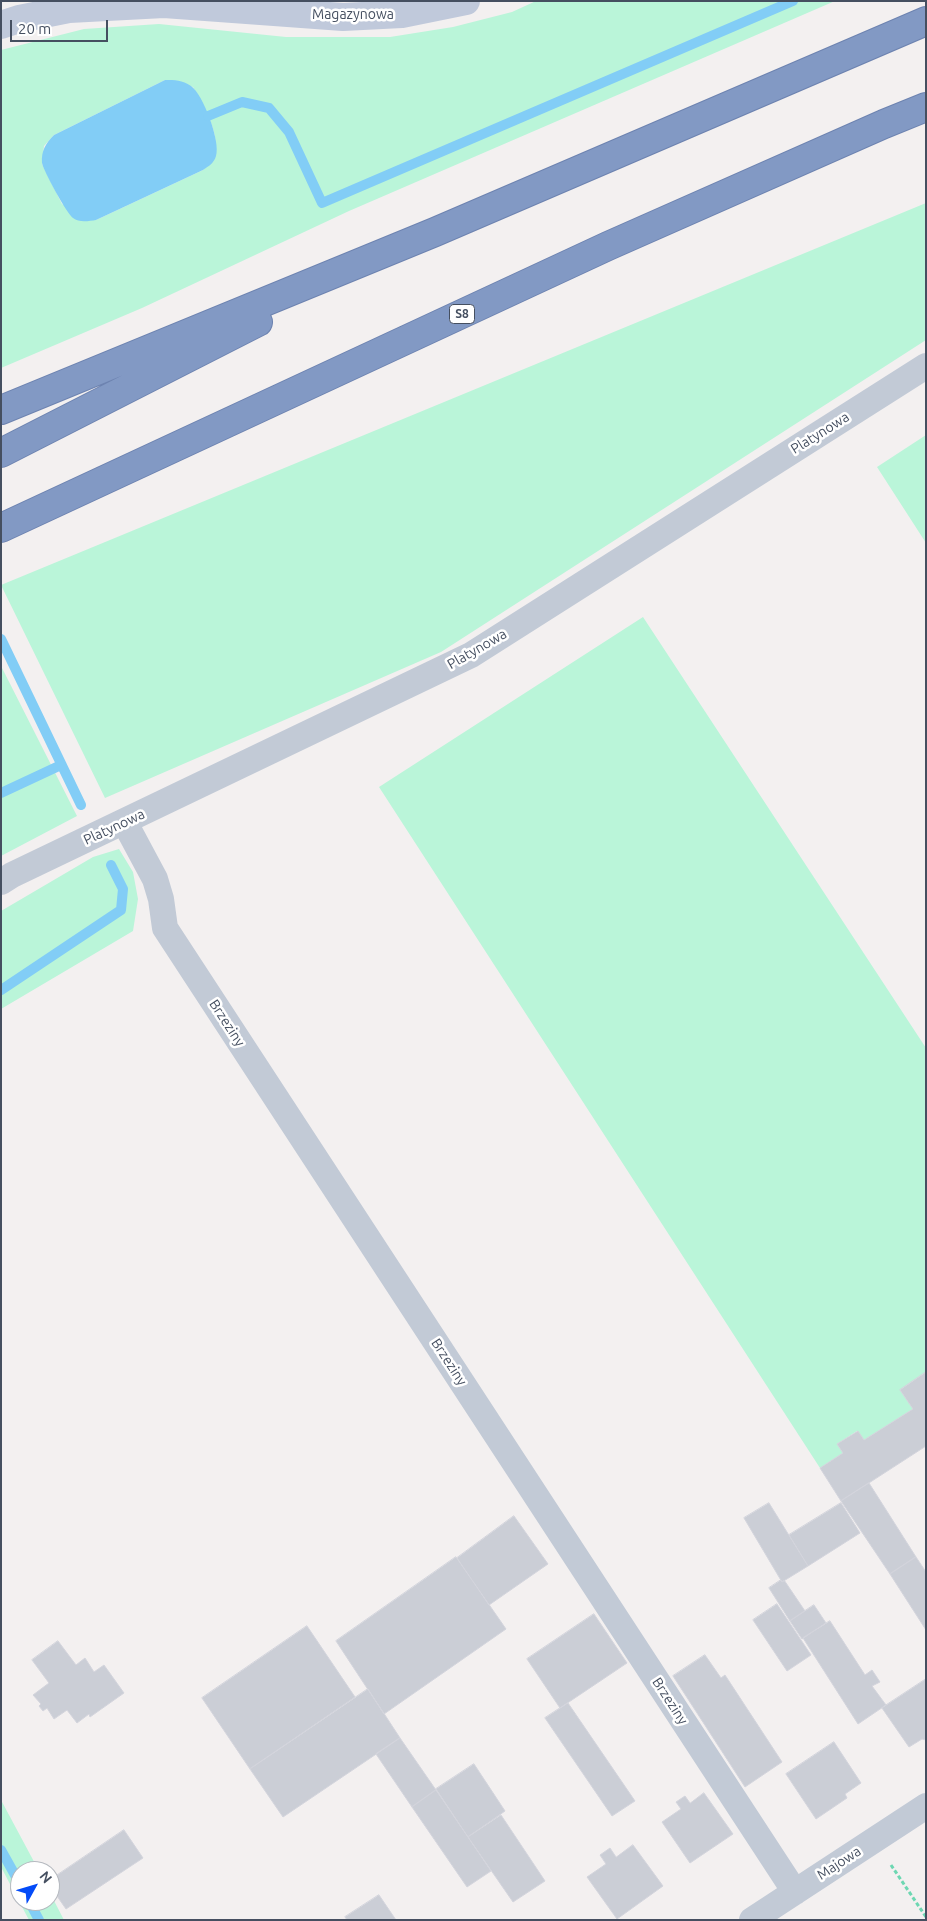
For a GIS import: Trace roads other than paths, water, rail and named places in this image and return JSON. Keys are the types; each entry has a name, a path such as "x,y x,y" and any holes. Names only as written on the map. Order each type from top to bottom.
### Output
{"highway":[{"path":"1,410 436,232 926,21"},
{"name":"S8","path":"1,528 608,246 926,107"},
{"path":"1,453 436,232"}],"street":[{"name":"Magazynowa","path":"1,25 19,19 68,9 164,4 343,17 402,14 466,1"},
{"name":"Platynowa","path":"1,882 12,875 471,655 926,366"},
{"name":"Brzeziny","path":"125,822 155,879 161,899 165,928 794,1892"},
{"name":"Majowa","path":"752,1920 926,1806"}],"water":[{"path":"165,80 188,84 201,98 216,140 217,149 214,161 203,170 96,220 75,220 61,201 43,167 42,155 46,144 54,135"}],"waterway":[{"path":"208,116 242,102 269,108 289,132 322,203 793,1"},
{"path":"1,639 81,805"},
{"path":"1,793 61,765"},
{"path":"1,990 121,910 123,889 111,865"},
{"path":"1,1850 10,1866"},
{"path":"34,1911 39,1920"}]}
